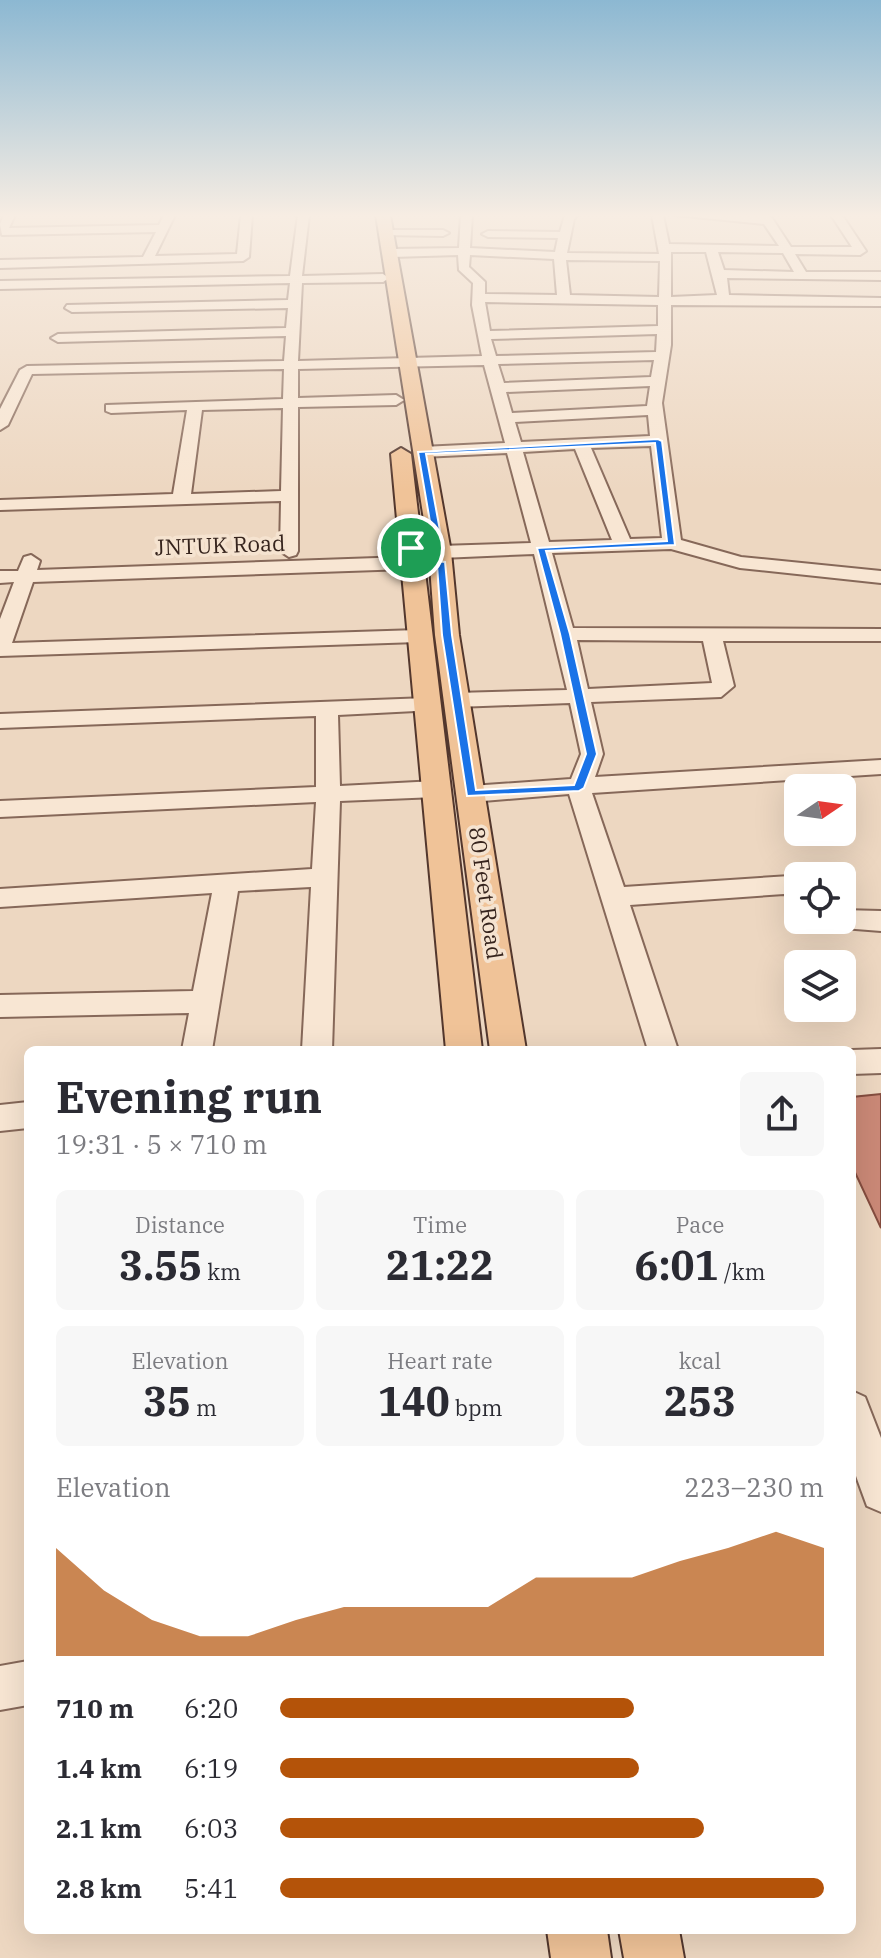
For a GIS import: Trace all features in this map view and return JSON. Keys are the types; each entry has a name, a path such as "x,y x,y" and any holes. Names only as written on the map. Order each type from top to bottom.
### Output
{"main road":[{"name":"80 Feet Road","path":"395,306 401,362 422,452 440,554 456,700 507,1046"},
{"name":"80 Feet Road","path":"401,362 396,400 418,636 464,1046"},
{"path":"578,1934 581,1958"},
{"path":"650,1934 654,1958"}],"street":[{"path":"0,425 5,404 28,370 58,338 72,308 162,306"},
{"path":"289,551 294,306"},
{"path":"480,306 484,335 565,634 592,754 579,788 662,1046"},
{"path":"665,306 655,410 672,543"},
{"path":"484,335 664,330"},
{"path":"58,338 293,332"},
{"path":"28,370 662,356"},
{"path":"498,388 658,381"},
{"path":"111,408 396,400"},
{"path":"181,500 195,406"},
{"path":"506,418 655,410"},
{"path":"422,452 658,441"},
{"path":"581,444 623,545"},
{"path":"0,505 289,496"},
{"name":"JNTUK Road","path":"0,561 28,568 672,543 740,562 881,577"},
{"name":"JNTUK Road","path":"0,577 28,568 289,551 412,555"},
{"path":"28,568 0,648 418,636"},
{"path":"456,700 707,693 719,689 723,681 711,633"},
{"path":"565,634 881,635"},
{"path":"0,721 427,705"},
{"path":"317,1046 328,793 327,707"},
{"path":"471,794 829,768 881,767"},
{"path":"0,809 436,789"},
{"path":"0,898 323,877"},
{"path":"198,1046 227,883"},
{"path":"615,897 784,885"},
{"path":"856,920 881,921"},
{"path":"0,1006 205,1002"},
{"path":"856,1062 881,1061"},
{"path":"0,1118 24,1115"},
{"path":"856,1421 881,1492"},
{"path":"0,1688 24,1684"}],"building":[{"path":"881,1094 881,1228 856,1175 856,1097"}],"route":[{"path":"658,441 672,543 541,548 565,634 592,754 579,788 471,794 447,635 441,562 412,562 411,548 439,547 422,452 658,441"}]}
